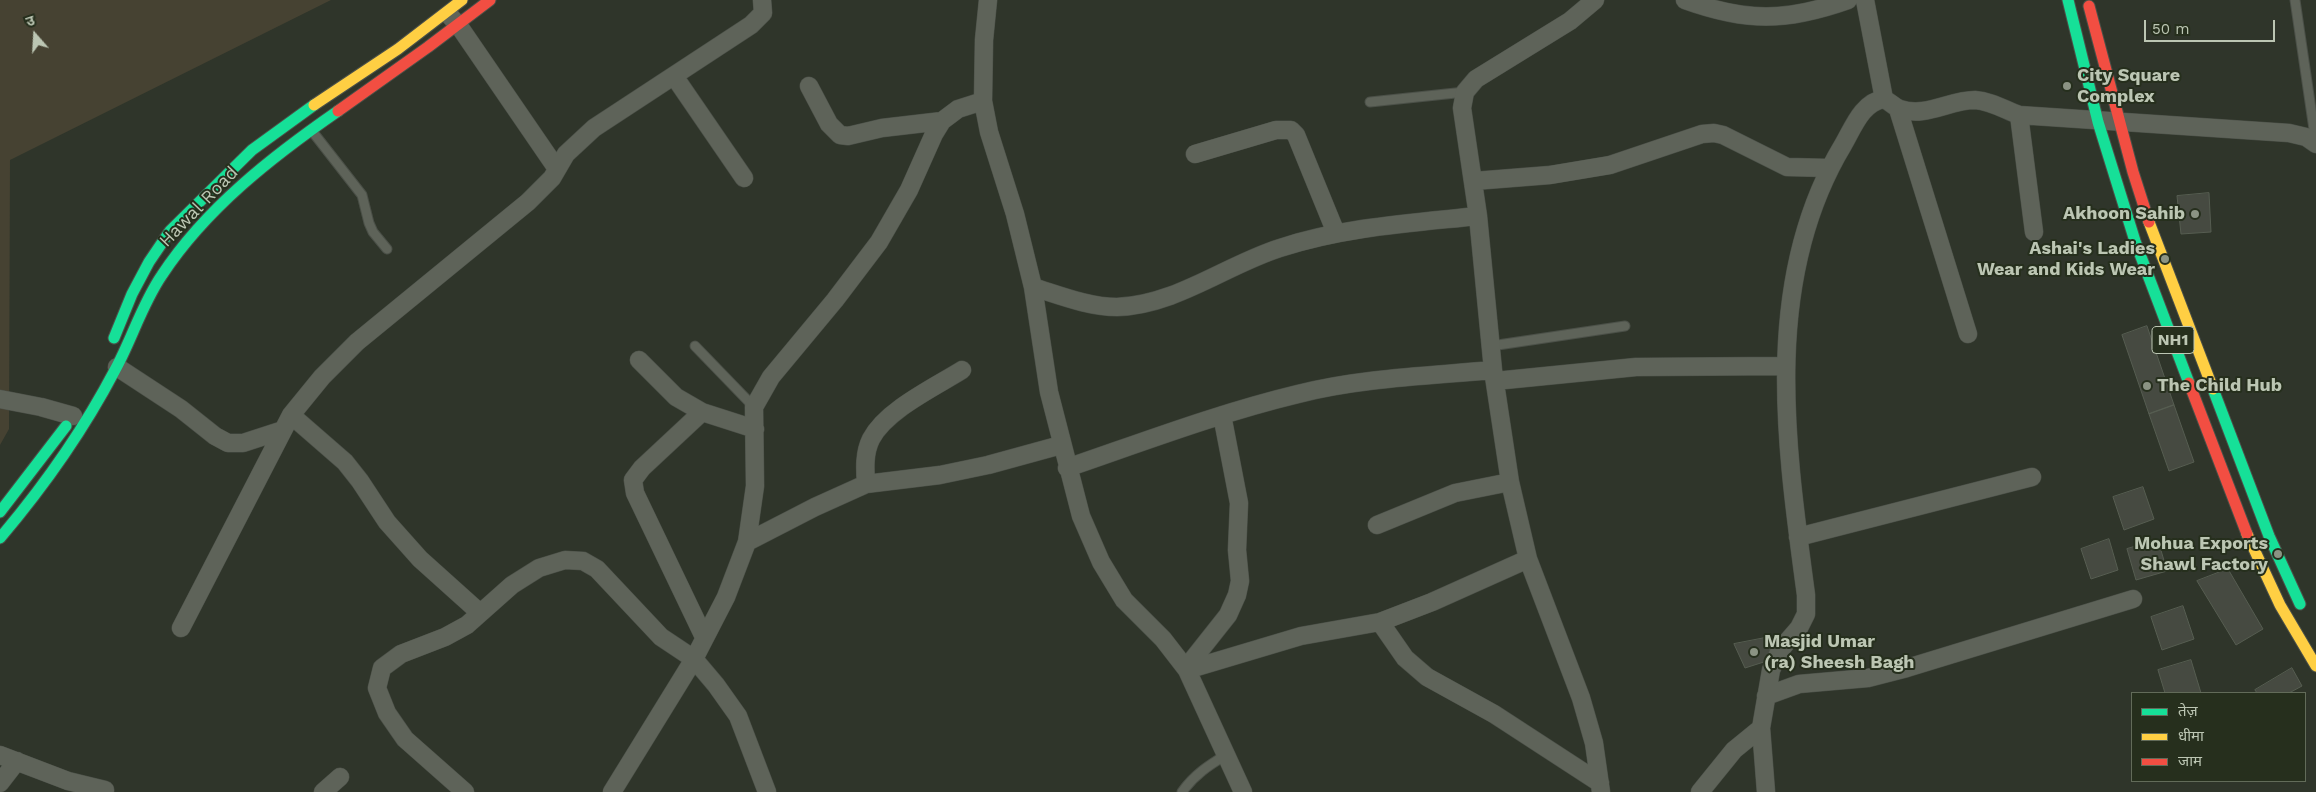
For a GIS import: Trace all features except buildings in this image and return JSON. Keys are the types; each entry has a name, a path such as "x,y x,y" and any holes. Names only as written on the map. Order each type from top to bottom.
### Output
{"main road":[{"name":"Hawal Road","path":"108,350 132,294 149,262 170,231 197,204 252,150 316,103 398,49 462,0"},
{"name":"Hawal Road","path":"0,538 50,476 94,409 114,373 151,293 168,265 203,223 239,188 312,131 459,26 490,0"},
{"name":"NH1","path":"2068,0 2098,122 2135,241 2243,526 2267,579 2316,666"},
{"name":"NH1","path":"2088,0 2120,123 2150,224 2269,536 2287,577 2308,616"},
{"path":"97,373 114,373"},
{"path":"0,512 77,409"},
{"path":"2302,644 2316,637"}],"street":[{"path":"181,628 287,422 322,376 357,342 528,202 552,178 566,154 594,128 751,25 763,13 762,0"},
{"path":"988,0 984,40 983,101 989,132 1015,214 1033,287 1049,392 1061,445 1081,516 1101,562 1124,600 1163,639 1187,669 1243,792"},
{"path":"1595,0 1570,21 1476,79 1465,92 1462,108 1474,181 1494,375 1510,482 1528,559 1581,698 1594,743 1601,788"},
{"path":"1685,0 1731,15 1757,17 1787,16 1809,12 1848,0"},
{"path":"1865,0 1884,99 1898,109 1927,112 1976,100 1989,102 2019,115 2098,122 2289,133 2306,137 2316,144"},
{"path":"446,12 459,26 557,169"},
{"path":"674,76 744,178"},
{"path":"809,86 829,124 840,135 848,136 915,122 942,121"},
{"path":"1766,792 1761,728 1771,670 1780,650 1799,628 1806,614 1806,595 1798,537 1790,452 1786,366 1788,310 1796,261 1803,234 1829,168 1863,111 1872,103 1884,99"},
{"path":"612,792 694,659 726,597 747,542 755,486 754,407 771,377 835,300 879,242 909,190 934,134 942,121 958,110 983,101"},
{"path":"1898,109 1968,334"},
{"path":"2019,115 2034,232"},
{"path":"1195,154 1276,130 1292,130 1296,135 1336,233"},
{"path":"1474,181 1550,175 1610,165 1702,134 1714,133 1724,135 1787,167 1829,168"},
{"path":"1033,287 1081,302 1116,307 1143,304 1172,295 1279,248 1336,233 1478,216"},
{"path":"639,360 676,397 702,412 754,429"},
{"path":"1067,468 1222,415 1299,393 1354,384 1636,367 1786,366"},
{"path":"866,484 865,459 871,439 881,425 900,409 962,370"},
{"path":"114,373 174,404 214,436 228,443 243,443 287,422"},
{"path":"0,400 41,407 77,409"},
{"path":"702,412 642,468 633,480 635,493 704,637"},
{"path":"1187,669 1228,615 1238,588 1239,503 1222,415"},
{"path":"287,422 345,462 387,522 414,551 479,612"},
{"path":"747,542 815,507 866,484 940,475 988,465 1061,445"},
{"path":"1798,537 2032,477"},
{"path":"1377,525 1455,493 1510,482"},
{"path":"1187,669 1302,636 1380,622 1432,602 1528,559"},
{"path":"465,792 405,739 387,713 378,688 382,668 401,654 445,637 467,625 479,612 512,585 539,568 565,560 582,561 597,569 660,637 694,659 716,685 738,716 767,792"},
{"path":"1766,696 1799,684 1878,676 2133,599"},
{"path":"1380,622 1405,658 1427,677 1494,714 1601,788"},
{"path":"1700,792 1734,750 1761,728"},
{"path":"0,755 68,781 105,790"},
{"path":"0,783 18,761"},
{"path":"323,792 340,777"}],"lane":[{"path":"2294,0 2316,144"},
{"path":"1370,102 1465,92"},
{"path":"312,131 362,195 373,232 387,249"},
{"path":"1491,346 1625,326"},
{"path":"696,346 754,407"},
{"path":"1182,792 1189,782 1204,768 1226,755"}],"shaded area":[{"path":"0,0 331,0 10,160 9,429 0,445"}],"traffic: fast":[{"path":"2068,0 2098,122 2135,241 2189,383"},
{"path":"114,338 132,294 149,262 170,231 252,150 314,105"},
{"path":"0,538 48,478 90,415 121,358 155,286 180,251 199,227 242,185 289,146 338,111"},
{"path":"2213,389 2269,536 2300,604"},
{"path":"0,512 66,426"}],"traffic: slow":[{"path":"314,105 398,49 462,0"},
{"path":"2149,222 2213,389"},
{"path":"2247,534 2280,605 2316,666"}],"traffic: jam":[{"path":"338,111 490,0"},
{"path":"2089,6 2133,172 2149,222"},
{"path":"2189,383 2247,534"}],"place":[{"name":"City Square Complex","path":"2067,86"},
{"name":"Akhoon Sahib","path":"2195,214"},
{"name":"Ashai's Ladies Wear and Kids Wear","path":"2165,259"},
{"name":"The Child Hub","path":"2147,386"},
{"name":"Mohua Exports Shawl Factory","path":"2278,554"},
{"name":"Masjid Umar (ra) Sheesh Bagh","path":"1754,652"}]}
